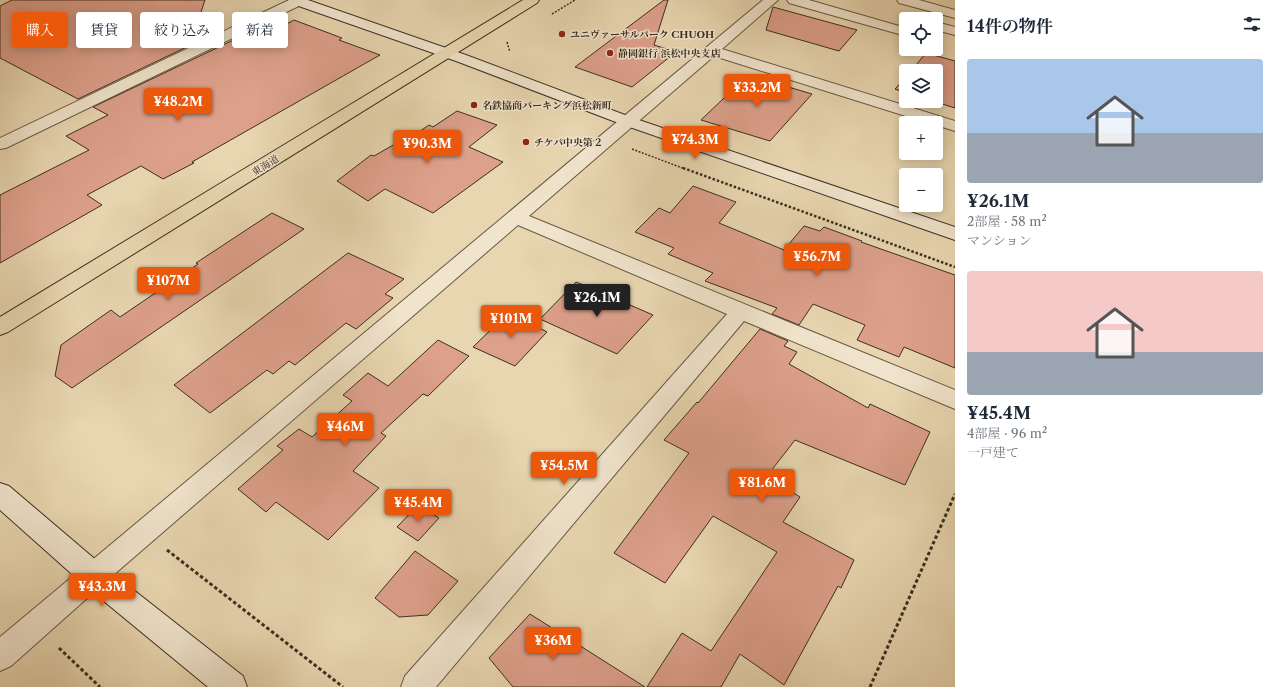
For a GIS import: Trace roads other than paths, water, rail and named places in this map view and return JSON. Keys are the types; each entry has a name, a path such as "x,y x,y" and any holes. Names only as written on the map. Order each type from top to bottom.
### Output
{"highway":[{"name":"東海道","path":"0,327 532,1"}],"street":[{"path":"0,144 298,0 447,53 627,121 955,234"},
{"path":"0,656 93,575 710,50 771,0"},
{"path":"794,0 899,30"},
{"path":"904,0 955,14"},
{"path":"943,28 955,31"},
{"path":"710,50 955,126"},
{"path":"514,217 955,400"},
{"path":"416,687 741,310"},
{"path":"0,494 93,575 232,687"}],"place":[{"name":"ユニヴァーサルパーク CHUOH","path":"562,34"},
{"name":"静岡銀行 浜松中央支店","path":"610,53"},
{"name":"名鉄協商パーキング浜松新町","path":"474,105"},
{"name":"チケパ中央第２","path":"526,142"}]}
